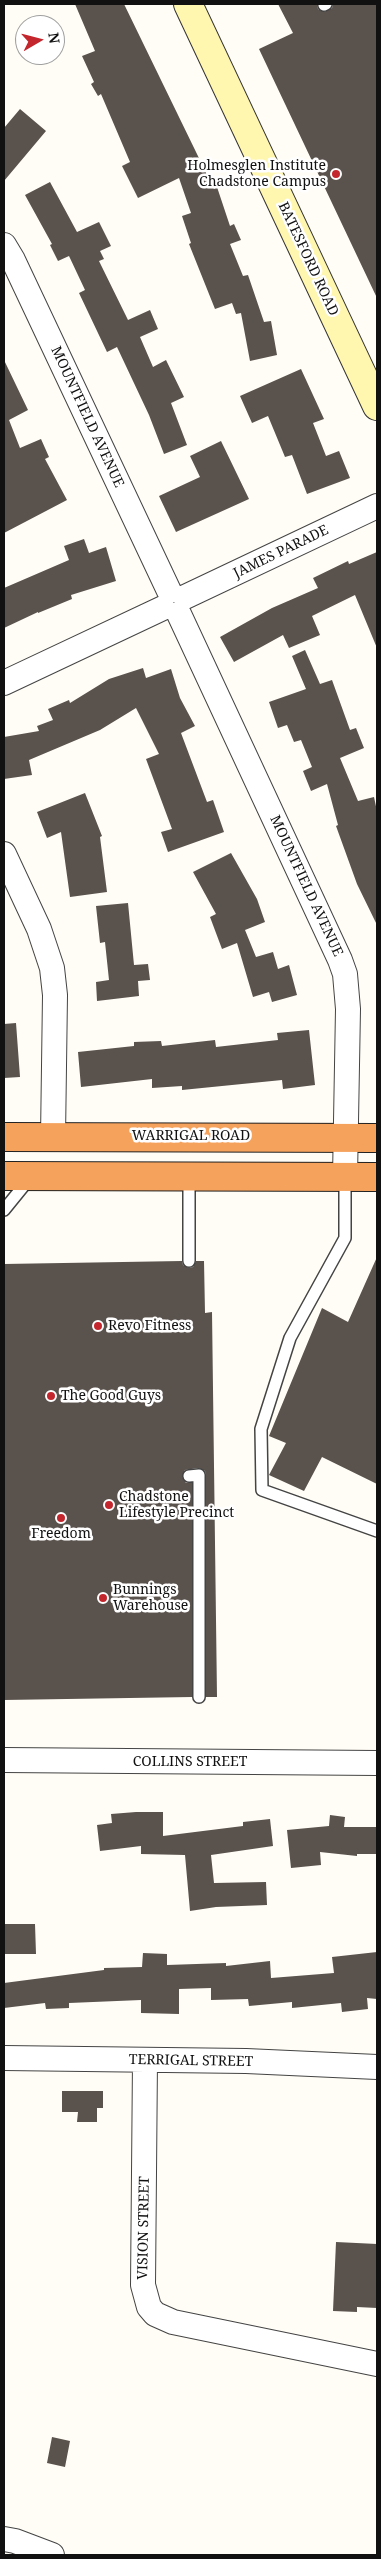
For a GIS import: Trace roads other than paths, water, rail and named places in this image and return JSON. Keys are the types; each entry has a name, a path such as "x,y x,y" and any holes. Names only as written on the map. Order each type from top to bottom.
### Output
{"highway":[{"name":"WARRIGAL ROAD","path":"4,1136 53,1138 346,1136 377,1138"},
{"path":"4,1176 377,1177"}],"main road":[{"name":"BATESFORD ROAD","path":"188,4 377,406"}],"street":[{"name":"MOUNTFIELD AVENUE","path":"4,245 13,260 340,960 344,974 348,1009 345,1177"},
{"name":"JAMES PARADE","path":"4,683 377,506"},
{"path":"4,854 39,929 52,968 55,995 53,1138"},
{"name":"COLLINS STREET","path":"4,1760 377,1763"},
{"name":"TERRIGAL STREET","path":"4,2058 256,2061 377,2067"},
{"name":"VISION STREET","path":"145,2060 143,2285 149,2307 155,2314 173,2322 377,2364"},
{"path":"4,2539 15,2541 52,2555"}],"lane":[{"path":"4,1210 31,1176"},
{"path":"189,1176 189,1261"},
{"path":"345,1177 345,1238 290,1338 261,1429 262,1490 377,1531"},
{"path":"189,1476 199,1476 199,1697"}],"place":[{"name":"Holmesglen Institute Chadstone Campus","path":"336,174"},
{"name":"Revo Fitness","path":"98,1326"},
{"name":"The Good Guys","path":"51,1396"},
{"name":"Chadstone Lifestyle Precinct","path":"109,1505"},
{"name":"Freedom","path":"61,1518"},
{"name":"Bunnings Warehouse","path":"103,1598"}]}
